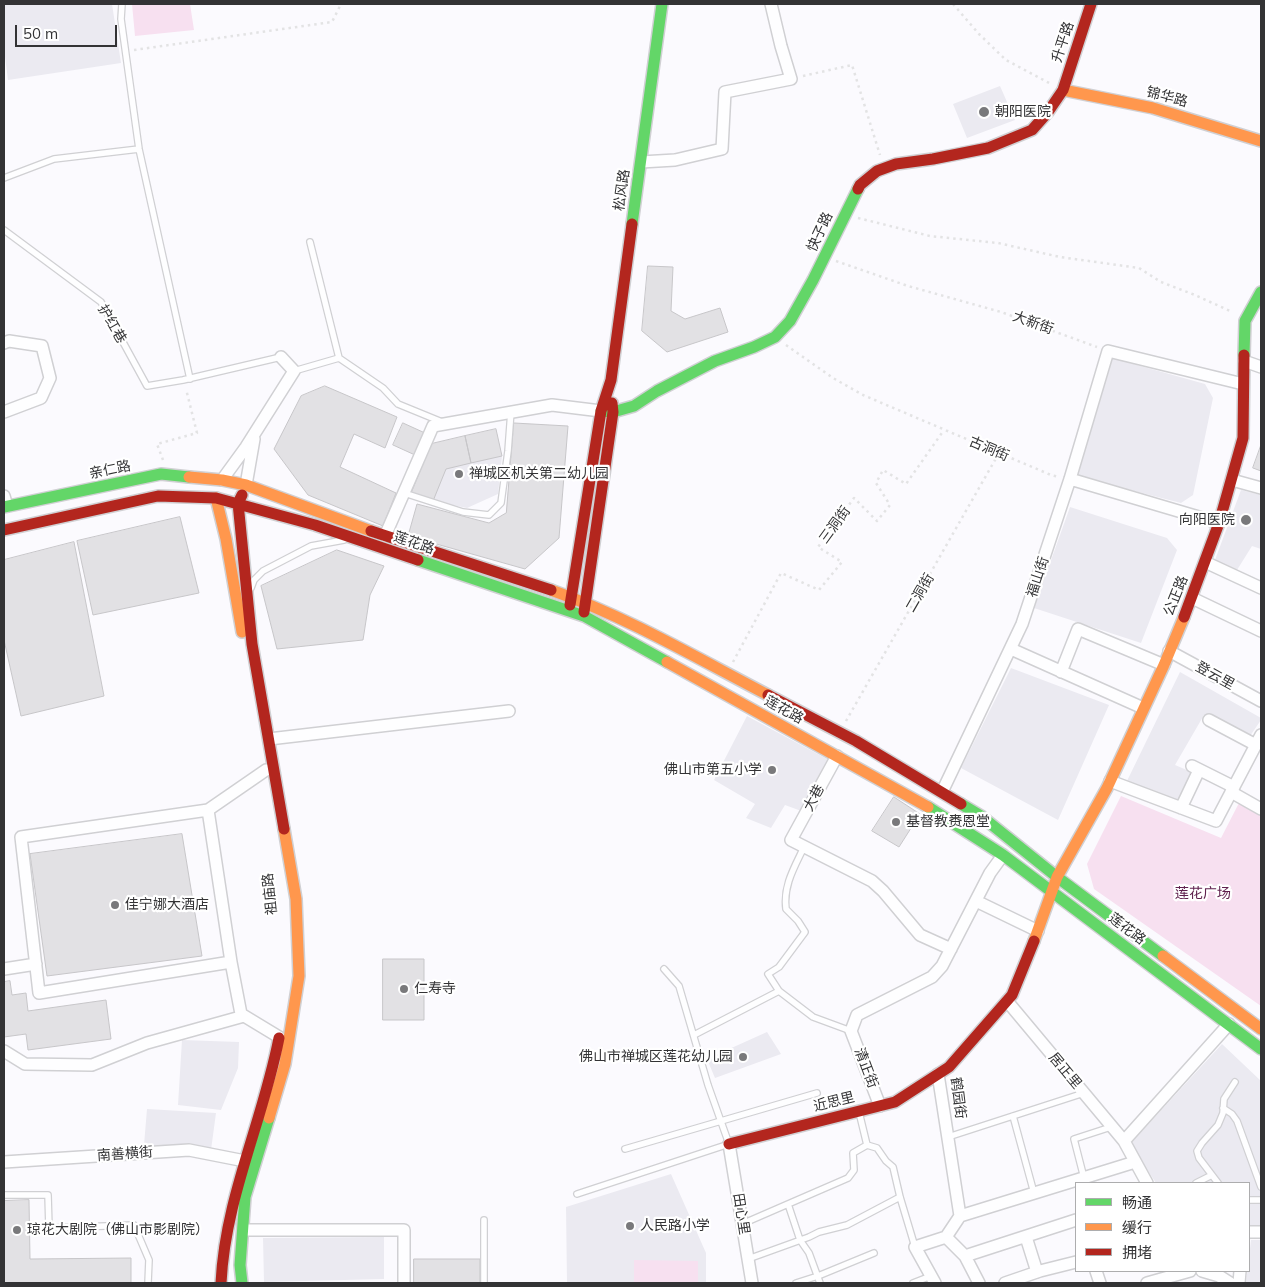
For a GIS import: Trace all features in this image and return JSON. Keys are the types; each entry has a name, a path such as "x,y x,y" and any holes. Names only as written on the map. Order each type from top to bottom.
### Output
{"main road":[{"name":"松风路","path":"607,412 662,4"},
{"name":"升平路","path":"1063,90 1091,4"},
{"name":"锦华路","path":"1063,90 1154,108 1261,141"},
{"name":"快子路","path":"607,412 634,406 657,391 715,361 754,347 774,337 790,321 826,257 860,185 877,171 896,164 988,148 1032,130 1048,112 1063,90"},
{"name":"公正路","path":"1052,892 1057,877 1110,781 1164,665 1192,598 1219,523 1243,438 1245,321 1261,292"},
{"path":"569,611 607,412"},
{"path":"584,616 607,412"},
{"name":"亲仁路","path":"5,503 161,474 222,480"},
{"path":"4,530 158,496 216,498 222,480"},
{"name":"莲花路","path":"222,480 246,486 385,536 571,597 640,628 840,733 980,816 1057,877 1261,1029"},
{"path":"238,503 246,486"},
{"name":"莲花路","path":"216,498 353,538 584,616 915,799 1003,855 1261,1048"},
{"name":"祖庙路","path":"216,498 226,539 288,899 288,979 279,1037 274,1064 235,1193 222,1261 221,1281"},
{"name":"祖庙路","path":"238,503 252,644 296,899 299,976 285,1064 245,1196 240,1265 242,1283"},
{"name":"鹤园街","path":"938,1074 948,1067 1012,995 1052,892"},
{"name":"近思里","path":"729,1144 895,1102 938,1074"}],"street":[{"path":"641,162 675,160 722,149 725,92 791,79 771,4"},
{"path":"4,342 9,341 42,346 50,378 41,398 4,412"},
{"path":"1108,351 1243,384"},
{"name":"福山街","path":"942,792 1022,624 1070,479 1108,351"},
{"path":"222,480 294,371 281,357"},
{"path":"1244,361 1261,367"},
{"path":"385,536 433,426 552,404 607,412"},
{"path":"246,486 255,432"},
{"path":"1070,479 1219,523"},
{"path":"1232,480 1261,488"},
{"path":"1205,562 1261,588"},
{"path":"1192,598 1261,631"},
{"path":"1061,672 1078,629 1164,665"},
{"path":"1011,649 1143,708"},
{"name":"登云里","path":"1169,651 1261,701"},
{"path":"268,739 509,711"},
{"path":"1110,781 1216,822 1259,740 1209,720"},
{"name":"大巷","path":"804,847 791,840 837,756"},
{"path":"1181,808 1195,768 1261,809"},
{"path":"231,962 39,993 21,837 208,810 266,770"},
{"path":"208,810 231,962 241,1014 279,1037"},
{"path":"804,847 872,881 883,890 920,935 951,949"},
{"path":"851,1031 857,1015 932,977 942,966 990,873 1003,855"},
{"path":"976,900 1038,932"},
{"path":"4,969 36,964"},
{"name":"居正里","path":"1007,1001 1124,1141 1146,1182"},
{"path":"4,1051 25,1064 92,1065 147,1043 244,1016"},
{"path":"1124,1141 1229,1024"},
{"name":"清正街","path":"851,1031 880,1106"},
{"name":"鹤园街","path":"938,1074 960,1216"},
{"name":"田心里","path":"729,1144 752,1283"},
{"name":"南善横街","path":"4,1162 189,1150 245,1161"},
{"path":"933,1279 915,1247 946,1237 960,1216 1135,1162"},
{"path":"965,1256 1075,1220"},
{"path":"243,1230 404,1230 404,1283"},
{"path":"1026,1236 1037,1272"},
{"path":"946,1237 965,1256 979,1283"},
{"path":"1005,1283 1023,1280 1037,1272 1075,1262"},
{"path":"1147,1283 1186,1272"},
{"path":"1205,1272 1219,1276 1230,1283"}],"lane":[{"path":"122,4 121,19 139,148 186,379 281,357"},
{"path":"4,178 54,158 139,148"},
{"name":"护红巷","path":"4,230 102,302 147,386 186,379"},
{"path":"310,242 339,358 383,388 398,404 445,423"},
{"path":"294,371 339,358"},
{"path":"404,493 462,512 489,515 502,503 511,411"},
{"path":"247,596 254,580 264,571 311,546 353,538"},
{"path":"804,847 787,883 784,898 786,909 798,921 805,932 779,967 768,974 779,991 813,1017 851,1031"},
{"path":"577,1194 729,1144 708,1085 679,986 664,969"},
{"path":"694,1035 779,991"},
{"path":"1217,1182 1199,1158 1198,1151 1202,1143 1218,1125 1224,1099 1235,1082"},
{"path":"625,1149 817,1093"},
{"path":"948,1137 1084,1093"},
{"path":"1223,1108 1232,1114 1237,1121 1261,1187"},
{"path":"858,1112 867,1145"},
{"path":"1013,1116 1034,1193"},
{"path":"1084,1178 1074,1139 1111,1127"},
{"path":"742,1224 848,1178 854,1170 853,1153 867,1145 877,1148 893,1167 915,1247"},
{"path":"1198,1182 1212,1175"},
{"path":"4,1195 48,1195 49,1228 134,1225 149,1260 148,1283"},
{"path":"748,1259 818,1232 847,1224 900,1197"},
{"path":"788,1204 800,1240 810,1253 820,1283"},
{"path":"484,1220 484,1283"},
{"path":"796,1283 874,1253"},
{"path":"913,1283 933,1279"}],"path":[{"path":"125,51 332,22 342,4"},
{"path":"953,4 979,34 1006,60 1063,90"},
{"path":"791,79 852,65 884,168"},
{"path":"845,214 930,236 998,243 1060,257 1138,268 1161,282 1230,311"},
{"name":"大新街","path":"826,257 908,286 1001,312 1108,351"},
{"name":"古洞街","path":"774,337 833,378 863,395 1051,475 1070,479"},
{"path":"168,474 157,444 197,433 186,379"},
{"name":"三洞街","path":"727,674 781,572 819,590 842,562 818,547 854,498 877,521 890,505 876,483 883,470 906,484 944,430"},
{"name":"二洞街","path":"840,733 999,453"}],"shaded area":[{"path":"4,4 112,4 121,63 8,80 4,49"},
{"name":"朝阳医院","path":"1000,86 1015,120 967,138 953,104"},
{"path":"1112,358 1205,384 1213,398 1193,495 1181,503 1076,476"},
{"name":"禅城区机关第二幼儿园","path":"496,429 502,456 498,494 467,508 433,501 411,493 431,444"},
{"name":"向阳医院","path":"1241,490 1261,495 1261,549 1252,546 1237,570 1215,560"},
{"path":"1070,507 1167,538 1177,550 1141,643 1034,608"},
{"path":"1011,668 1109,705 1058,820 961,768"},
{"path":"1180,672 1261,718 1261,720 1250,736 1204,715 1175,765 1194,773 1180,803 1126,783"},
{"name":"佛山市第五小学","path":"747,716 829,760 804,812 785,805 771,828 746,818 755,804 714,780"},
{"name":"佛山市禅城区莲花幼儿园","path":"767,1032 781,1054 715,1078 707,1059"},
{"path":"182,1040 239,1042 238,1068 221,1110 178,1105"},
{"path":"1222,1044 1261,1081 1261,1228 1250,1227 1250,1182 1155,1182 1130,1144"},
{"path":"147,1109 216,1113 211,1150 144,1145"},
{"name":"人民路小学","path":"671,1174 706,1253 706,1283 567,1283 566,1207"},
{"path":"384,1237 384,1279 264,1282 263,1238"},
{"path":"1251,1240 1261,1240 1261,1283 1246,1283 1247,1272 1250,1272"}],"green space":[{"path":"132,4 190,4 194,30 135,36"},
{"name":"莲花广场","path":"1121,796 1221,838 1240,801 1261,812 1261,1006 1094,889 1087,864"},
{"path":"634,1260 698,1261 698,1283 634,1283"}],"building":[{"path":"648,266 673,267 671,311 685,319 720,308 728,332 667,352 642,331"},
{"path":"325,386 397,417 385,448 354,434 340,467 396,493 383,526 308,495 274,449 301,396"},
{"path":"403,423 425,433 415,455 393,445"},
{"path":"514,423 568,426 559,538 525,569 408,536 417,504 489,523 506,513"},
{"path":"496,429 502,456 471,463 465,436"},
{"path":"465,436 471,463 446,469 433,501 411,493 431,444"},
{"path":"1261,445 1261,471 1253,468"},
{"path":"180,517 199,593 93,615 77,541"},
{"path":"74,542 104,696 21,716 4,640 4,560"},
{"path":"337,550 384,566 370,595 363,640 277,649 261,586"},
{"name":"基督教赉恩堂","path":"894,797 920,814 899,847 872,831"},
{"name":"佳宁娜大酒店","path":"182,834 202,956 47,976 30,854"},
{"name":"仁寿寺","path":"383,959 424,959 424,1020 383,1020"},
{"path":"10,981 12,995 26,993 28,1011 106,1000 111,1039 28,1050 26,1034 4,1037 4,982"},
{"name":"琼花大剧院（佛山市影剧院）","path":"29,1200 30,1259 131,1258 131,1283 4,1283 4,1201"},
{"path":"414,1259 480,1259 480,1283 414,1283"}],"traffic: fast":[{"path":"632,224 662,4"},
{"path":"601,411 613,412 634,406 657,391 715,361 775,337 790,321 813,280 858,189"},
{"path":"1244,355 1245,321 1261,292"},
{"path":"4,507 161,474 189,477"},
{"path":"418,560 584,616 667,662"},
{"path":"961,804 981,816 1057,877 1163,956"},
{"path":"928,807 1003,855 1261,1049"},
{"path":"242,1283 240,1265 245,1197 269,1118"}],"traffic: slow":[{"path":"1063,90 1153,108 1261,141"},
{"path":"189,477 222,480 246,485 371,531"},
{"path":"216,498 226,539 242,632"},
{"path":"551,590 634,625 768,695"},
{"path":"1034,941 1057,877 1107,788 1184,617"},
{"path":"667,662 928,807"},
{"path":"269,1118 285,1064 299,976 296,899 284,829"},
{"path":"1163,956 1261,1029"}],"traffic: jam":[{"path":"858,189 860,185 877,171 896,164 988,148 1032,130 1048,112 1063,90 1091,4"},
{"path":"570,605 601,411 611,380 632,224"},
{"path":"1184,617 1219,523 1243,438 1244,355"},
{"path":"584,612 613,412 612,403"},
{"path":"242,495 238,503 252,644 284,829"},
{"path":"4,530 158,496 216,498 315,525 418,560"},
{"path":"371,531 551,590"},
{"path":"768,695 856,741 961,804"},
{"path":"729,1144 895,1102 949,1067 1012,995 1034,941"},
{"path":"221,1283 224,1251 237,1190 264,1099 279,1038"}],"place":[{"name":"朝阳医院","path":"984,112"},
{"name":"禅城区机关第二幼儿园","path":"459,474"},
{"name":"向阳医院","path":"1246,520"},
{"name":"佛山市第五小学","path":"772,770"},
{"name":"基督教赉恩堂","path":"896,822"},
{"name":"佳宁娜大酒店","path":"115,905"},
{"name":"仁寿寺","path":"404,989"},
{"name":"佛山市禅城区莲花幼儿园","path":"743,1057"},
{"name":"人民路小学","path":"630,1226"},
{"name":"琼花大剧院（佛山市影剧院）","path":"17,1230"}]}
